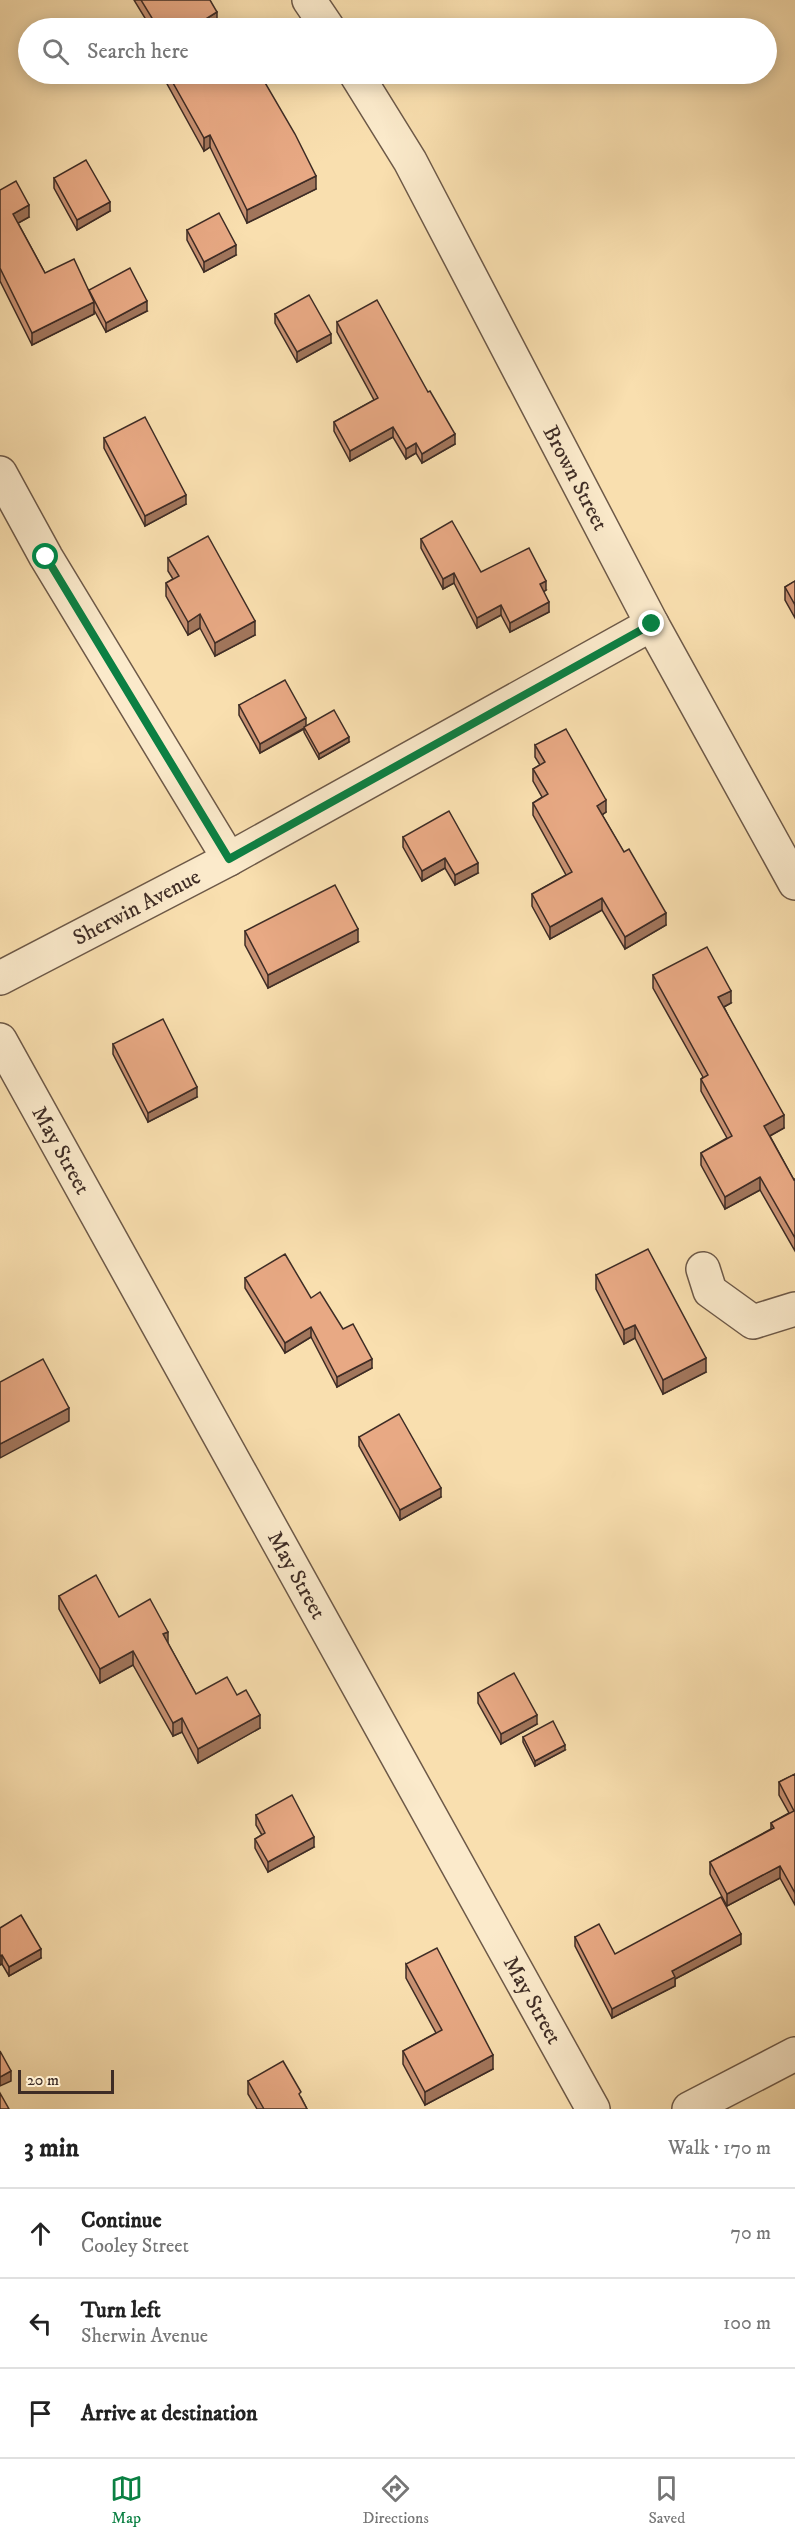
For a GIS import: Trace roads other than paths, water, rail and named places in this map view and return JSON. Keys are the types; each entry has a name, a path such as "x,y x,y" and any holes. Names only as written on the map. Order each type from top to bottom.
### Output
{"street":[{"path":"309,0 321,18"},
{"name":"Brown Street","path":"362,84 410,160 652,624 795,883"},
{"path":"0,473 46,557 229,859"},
{"name":"Sherwin Avenue","path":"0,978 229,859 652,624"},
{"name":"May Street","path":"0,1040 593,2109"},
{"path":"703,1269 710,1291 753,1322 795,1309"},
{"path":"689,2109 795,2054"}]}
